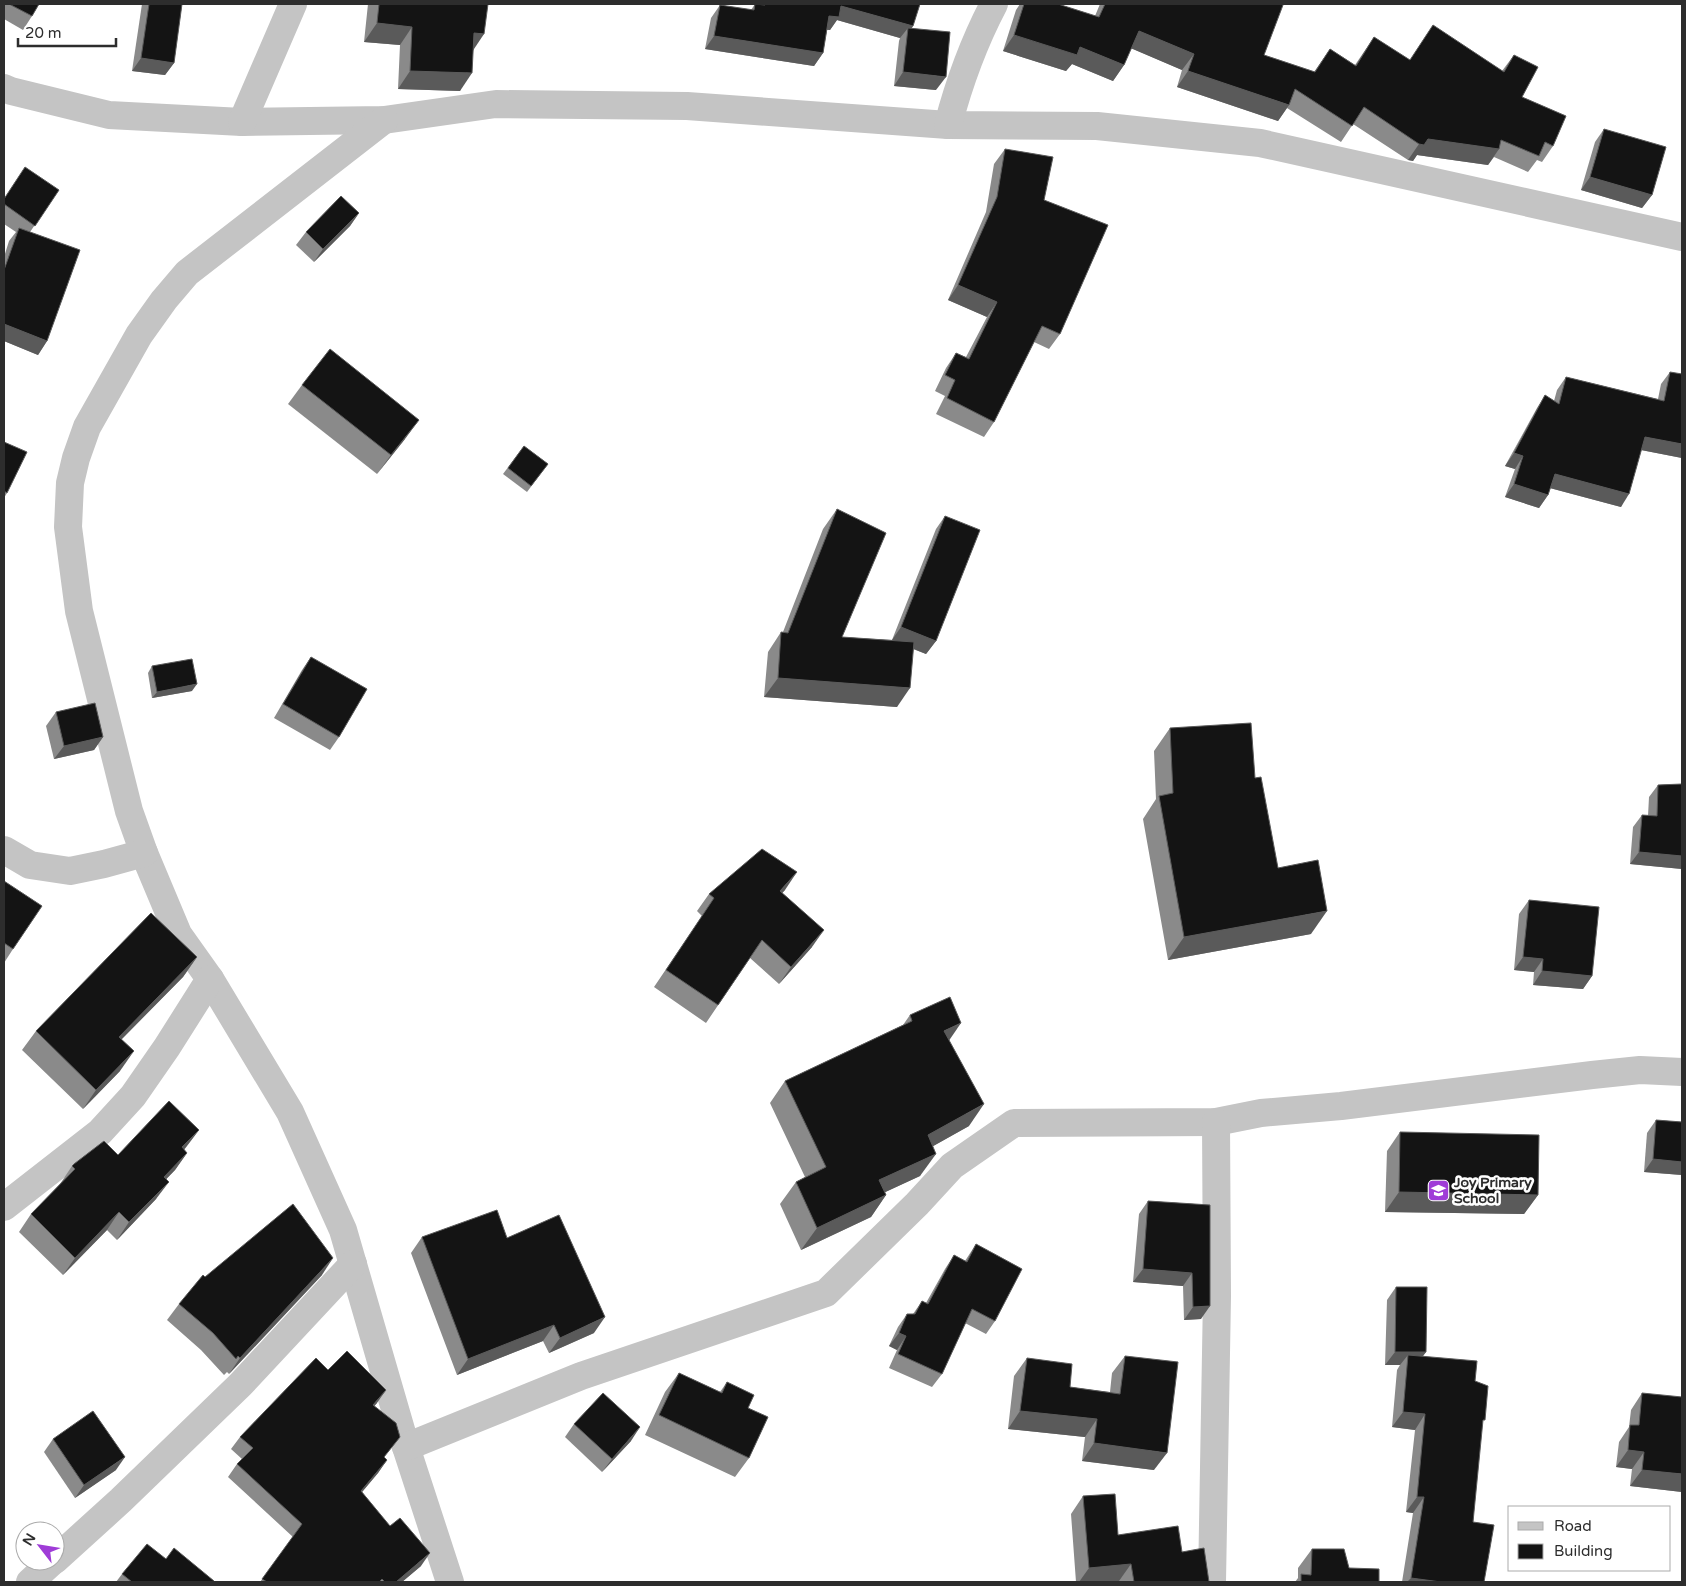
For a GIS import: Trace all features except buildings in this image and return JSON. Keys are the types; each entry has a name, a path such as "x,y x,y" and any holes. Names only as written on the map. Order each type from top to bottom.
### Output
{"street":[{"path":"242,122 293,4"},
{"path":"948,125 958,87 994,4"},
{"path":"4,88 109,115 242,122 384,120 496,104 687,106 948,125 1097,126 1260,143 1682,237"},
{"path":"384,120 187,273 164,300 140,335 87,427 76,458 70,483 68,527 78,611 129,811 178,934 210,979 290,1112 343,1230 406,1447 450,1582"},
{"path":"4,850 30,865 70,871 104,864 144,852"},
{"path":"4,1207 100,1132 133,1096 210,979"},
{"path":"406,1447 581,1376 826,1293 917,1204 952,1166 1014,1123 1216,1122 1261,1113 1340,1106 1592,1075 1640,1070 1682,1072"},
{"path":"1212,1582 1217,1296 1216,1122"},
{"path":"65,1550 122,1500 240,1385 353,1264"},
{"path":"30,1582 42,1571"}],"place":[{"name":"Joy Primary School","path":"1438,1190"}]}
